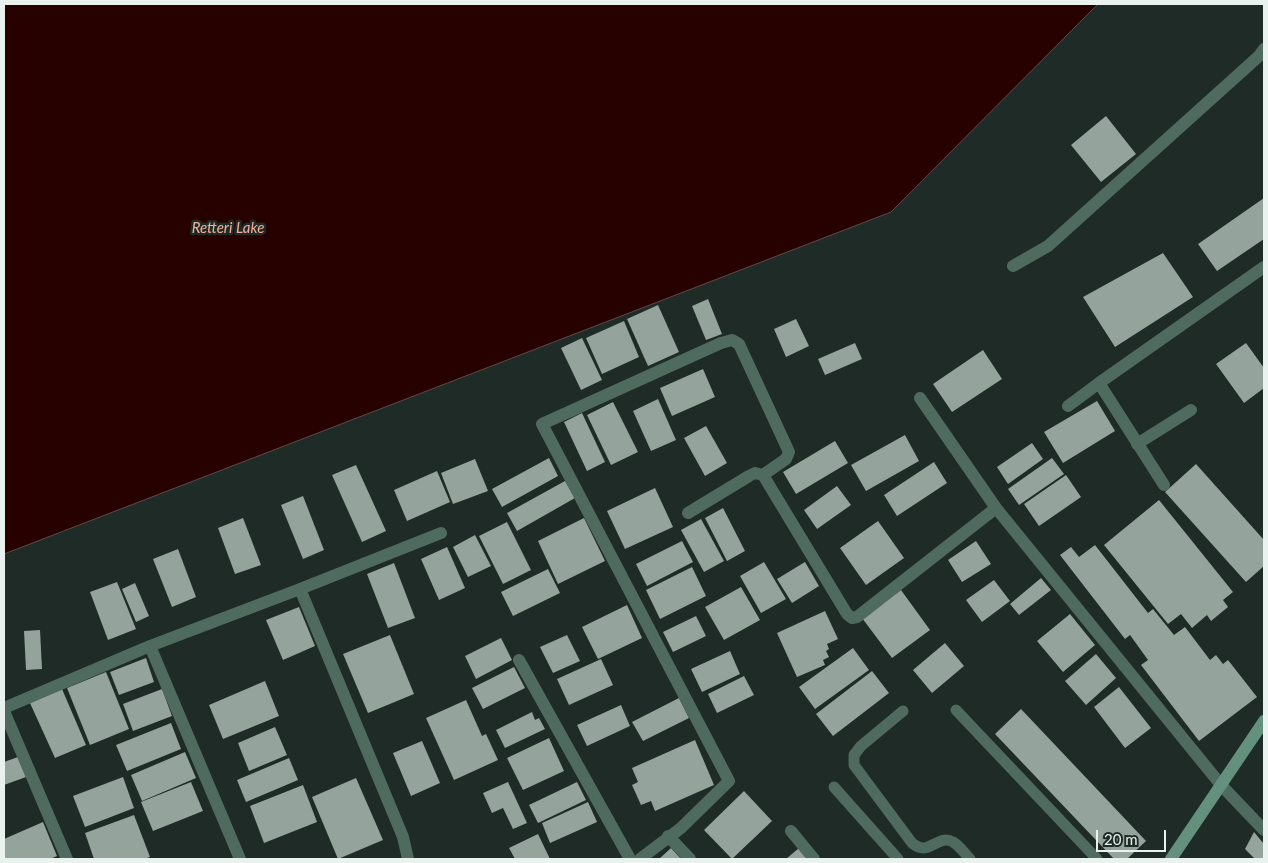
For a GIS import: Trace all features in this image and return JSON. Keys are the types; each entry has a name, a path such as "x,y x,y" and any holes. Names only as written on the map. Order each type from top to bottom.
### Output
{"main road":[{"path":"1170,859 1264,721"}],"street":[{"path":"1013,266 1048,246 1260,56 1264,49"},
{"path":"1068,406 1264,267"},
{"path":"640,859 681,828 729,781 542,424 720,343 732,340 739,344 789,452 786,459 763,475"},
{"path":"1099,383 1164,485"},
{"path":"920,398 996,508 1221,785 1264,830"},
{"path":"1137,444 1192,410"},
{"path":"688,513 749,476 756,473 763,475 847,614 852,618 857,617 996,508"},
{"path":"67,859 4,709 150,646 441,533"},
{"path":"300,589 404,838 408,859"},
{"path":"150,646 240,859"},
{"path":"519,660 630,859"},
{"path":"791,831 814,859"},
{"path":"668,836 690,859"}],"lane":[{"path":"956,710 1097,859"},
{"path":"903,711 861,746 854,754 854,765 917,848 924,849 948,840 954,842 970,859"},
{"path":"834,787 898,859"}],"water":[{"name":"Retteri Lake","path":"4,4 1098,4 891,212 4,554"}],"building":[{"path":"1106,116 1136,154 1101,182 1071,145"},
{"path":"1264,198 1264,239 1217,271 1198,244"},
{"path":"1163,253 1193,297 1115,347 1083,297"},
{"path":"708,299 722,334 706,340 692,306"},
{"path":"658,305 679,352 648,366 627,319"},
{"path":"796,319 809,346 786,357 774,329"},
{"path":"624,321 639,357 602,374 586,338"},
{"path":"582,338 602,380 581,390 561,348"},
{"path":"855,343 862,359 825,375 818,359"},
{"path":"1246,343 1264,368 1264,388 1244,403 1216,364"},
{"path":"983,350 1002,379 952,412 933,384"},
{"path":"703,369 715,397 672,416 660,388"},
{"path":"658,399 676,440 651,451 633,411"},
{"path":"1097,401 1115,431 1063,463 1044,432"},
{"path":"613,402 638,452 611,465 587,415"},
{"path":"582,413 605,462 587,471 564,422"},
{"path":"706,426 727,463 705,476 684,438"},
{"path":"905,435 919,461 866,491 851,465"},
{"path":"835,441 848,463 796,494 783,472"},
{"path":"1032,443 1043,459 1008,484 997,467"},
{"path":"549,458 558,476 502,507 492,489"},
{"path":"1052,458 1064,474 1019,505 1008,489"},
{"path":"475,459 488,491 453,504 441,473"},
{"path":"934,462 947,483 897,516 884,495"},
{"path":"1196,464 1264,540 1264,566 1246,582 1165,492"},
{"path":"356,465 386,531 362,542 332,475"},
{"path":"437,471 450,502 407,521 394,490"},
{"path":"1066,475 1081,497 1039,526 1024,504"},
{"path":"565,481 575,498 517,531 507,513"},
{"path":"837,486 851,505 817,529 804,510"},
{"path":"655,488 673,527 625,549 607,511"},
{"path":"303,496 324,550 303,559 281,505"},
{"path":"1159,500 1233,592 1223,600 1228,607 1211,621 1207,615 1192,628 1181,614 1168,624 1104,545"},
{"path":"723,508 745,551 727,561 705,518"},
{"path":"243,518 261,565 235,574 218,528"},
{"path":"584,518 605,561 558,584 538,541"},
{"path":"701,519 724,561 704,572 681,530"},
{"path":"878,521 904,558 866,585 840,548"},
{"path":"507,522 531,570 503,584 479,536"},
{"path":"475,535 491,566 468,577 453,547"},
{"path":"682,541 693,562 647,586 636,564"},
{"path":"976,541 991,564 962,582 948,560"},
{"path":"1095,545 1148,613 1153,609 1174,635 1185,627 1210,660 1216,655 1223,664 1228,660 1257,697 1199,741 1141,665 1148,660 1130,635 1125,639 1060,555 1071,547 1079,557"},
{"path":"447,547 465,588 439,600 421,559"},
{"path":"178,549 196,597 172,607 153,559"},
{"path":"764,562 786,599 761,613 740,576"},
{"path":"805,562 819,586 792,603 777,579"},
{"path":"394,563 415,618 388,628 367,574"},
{"path":"692,567 706,596 660,619 646,590"},
{"path":"548,569 560,593 513,616 501,592"},
{"path":"1041,578 1051,590 1019,615 1010,604"},
{"path":"994,580 1010,601 982,622 966,600"},
{"path":"117,582 136,629 108,640 90,592"},
{"path":"135,583 149,616 136,622 122,589"},
{"path":"741,587 760,620 724,640 705,607"},
{"path":"901,590 930,630 892,658 862,618"},
{"path":"627,605 642,638 598,659 582,627"},
{"path":"299,607 315,646 283,660 266,620"},
{"path":"825,611 838,639 827,644 829,649 826,651 829,657 823,660 825,665 797,677 777,633"},
{"path":"1070,614 1095,645 1063,672 1037,641"},
{"path":"696,616 706,636 673,652 663,632"},
{"path":"40,630 42,669 26,670 24,631"},
{"path":"390,635 414,694 368,713 343,654"},
{"path":"567,635 580,661 553,673 540,647"},
{"path":"501,638 512,660 476,679 465,656"},
{"path":"945,643 964,666 932,693 913,670"},
{"path":"853,648 869,670 815,709 799,687"},
{"path":"730,651 740,674 702,692 691,669"},
{"path":"1096,654 1116,678 1086,705 1065,681"},
{"path":"146,658 154,682 119,695 110,672"},
{"path":"601,659 613,685 569,705 557,679"},
{"path":"514,667 525,688 483,709 472,688"},
{"path":"872,671 889,693 833,736 816,714"},
{"path":"106,672 129,729 90,745 67,688"},
{"path":"744,676 754,695 717,713 708,694"},
{"path":"265,681 279,716 223,739 209,705"},
{"path":"1119,687 1151,728 1125,748 1094,707"},
{"path":"62,689 86,745 55,758 30,703"},
{"path":"162,689 172,716 133,731 123,704"},
{"path":"679,698 689,718 643,741 632,722"},
{"path":"466,700 482,736 486,734 498,760 454,780 426,718"},
{"path":"621,705 630,726 587,746 577,725"},
{"path":"1021,709 1146,841 1127,859 1114,859 995,734"},
{"path":"532,712 535,720 539,718 545,729 505,748 496,730"},
{"path":"171,723 181,749 127,771 116,745"},
{"path":"275,727 287,755 249,771 238,743"},
{"path":"549,738 564,771 523,790 507,758"},
{"path":"695,740 714,785 655,811 651,801 641,805 632,785 638,782 632,768"},
{"path":"422,741 440,783 411,796 393,753"},
{"path":"185,752 196,778 142,801 131,775"},
{"path":"18,757 26,777 4,785 4,762"},
{"path":"289,758 298,780 246,802 237,780"},
{"path":"123,777 134,808 85,827 73,796"},
{"path":"356,778 383,840 338,859 312,797"},
{"path":"191,782 203,811 153,831 141,802"},
{"path":"508,782 527,823 513,829 503,808 492,813 483,793"},
{"path":"577,782 586,800 538,823 529,805"},
{"path":"303,785 317,822 264,843 250,806"},
{"path":"744,791 772,821 732,859 704,830"},
{"path":"588,802 597,822 550,843 542,823"},
{"path":"134,815 150,857 144,859 94,859 85,833"},
{"path":"43,822 57,856 50,859 4,859 4,839"},
{"path":"1254,832 1264,844 1264,859 1255,859 1245,849"},
{"path":"538,834 550,859 515,859 509,848"},
{"path":"671,848 681,859 659,859"},
{"path":"799,848 809,859 786,859"}]}
